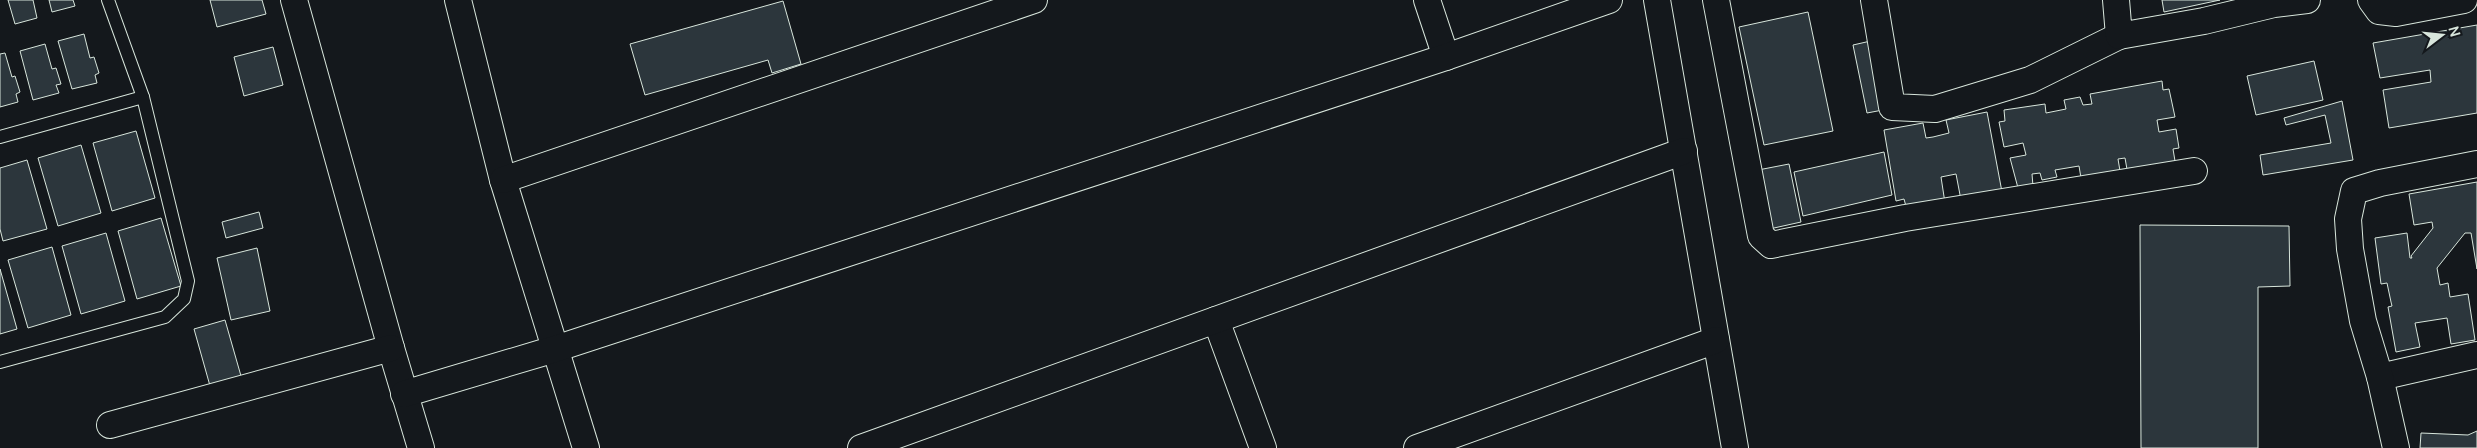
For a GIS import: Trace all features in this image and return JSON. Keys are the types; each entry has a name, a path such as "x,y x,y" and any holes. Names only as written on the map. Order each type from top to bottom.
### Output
{"street":[{"path":"294,0 390,348 421,448"},
{"path":"458,0 503,180 586,448"},
{"path":"503,180 1034,0"},
{"path":"1427,0 1446,57"},
{"path":"404,394 554,349 1446,57 1608,0"},
{"path":"1657,0 1735,448"},
{"path":"1716,0 1760,236 1771,245 1905,218 2194,171"},
{"path":"1874,0 1892,107 1935,109 2021,83 2118,36 2204,21 2274,4 2307,0"},
{"path":"2116,0 2118,36"},
{"path":"2371,0 2379,11 2396,14 2464,0"},
{"path":"861,448 1684,151"},
{"path":"2396,448 2380,377 2363,321 2350,249 2348,219 2354,190 2477,164"},
{"path":"1216,320 1263,448"},
{"path":"1417,448 1716,340"},
{"path":"110,425 390,348"},
{"path":"2380,377 2477,354"}],"lane":[{"path":"0,362 165,317 184,299 188,281 143,97 108,0"},
{"path":"0,137 143,97"}],"building":[{"path":"8,0 33,0 37,18 15,24"},
{"path":"49,0 73,0 75,6 52,12"},
{"path":"210,0 262,0 266,14 217,27"},
{"path":"2162,0 2220,0 2164,12"},
{"path":"783,1 801,64 772,73 768,60 645,95 630,44"},
{"path":"1808,12 1833,131 1764,145 1739,27"},
{"path":"2477,25 2477,113 2389,128 2383,90 2431,82 2430,70 2380,78 2373,43"},
{"path":"84,34 90,58 94,57 99,73 95,75 97,83 72,89 58,41"},
{"path":"1875,40 1888,109 1867,113 1853,45"},
{"path":"45,44 52,69 56,68 61,84 56,85 59,93 33,100 20,51"},
{"path":"273,47 283,85 244,96 234,57"},
{"path":"5,53 12,77 15,76 20,92 16,94 18,102 0,107 0,54"},
{"path":"2314,61 2323,100 2256,115 2247,76"},
{"path":"2162,81 2163,90 2169,89 2175,117 2157,120 2159,132 2176,129 2179,148 2173,149 2176,167 2128,175 2125,158 2118,159 2120,171 2081,178 2079,166 2055,170 2057,177 2042,180 2040,173 2032,174 2033,186 2018,188 2010,158 2026,155 2023,143 2004,147 1999,122 2005,121 2004,110 2045,104 2046,113 2066,109 2064,100 2080,97 2083,105 2092,104 2090,94"},
{"path":"2342,101 2353,160 2263,175 2260,155 2331,143 2325,115 2286,125 2284,118"},
{"path":"1987,112 2002,192 1961,200 1956,174 1941,177 1945,203 1907,210 1904,199 1896,201 1884,130 1923,123 1926,138 1933,137 1949,133 1946,120"},
{"path":"136,131 155,198 112,211 93,143"},
{"path":"81,145 101,213 58,226 38,158"},
{"path":"1884,152 1892,195 1803,216 1794,172"},
{"path":"27,160 47,229 3,241 0,229 0,168"},
{"path":"1789,164 1801,222 1765,230 1753,171"},
{"path":"2477,182 2477,269 2471,233 2465,233 2437,268 2440,285 2448,283 2450,297 2468,294 2475,340 2451,344 2447,318 2415,323 2420,347 2396,352 2388,307 2392,306 2387,283 2381,284 2375,238 2407,233 2410,258 2412,258 2411,256 2433,228 2432,222 2414,225 2409,194"},
{"path":"259,212 263,228 226,238 222,222"},
{"path":"161,218 181,286 137,299 118,231"},
{"path":"2140,225 2289,226 2290,286 2258,287 2258,448 2141,448"},
{"path":"106,233 125,301 81,314 62,246"},
{"path":"52,247 71,315 28,328 8,260"},
{"path":"257,248 270,311 231,320 217,258"},
{"path":"0,269 17,329 0,334"},
{"path":"225,320 243,383 212,393 194,329"},
{"path":"2477,431 2477,448 2420,448 2421,433 2468,435"}]}
